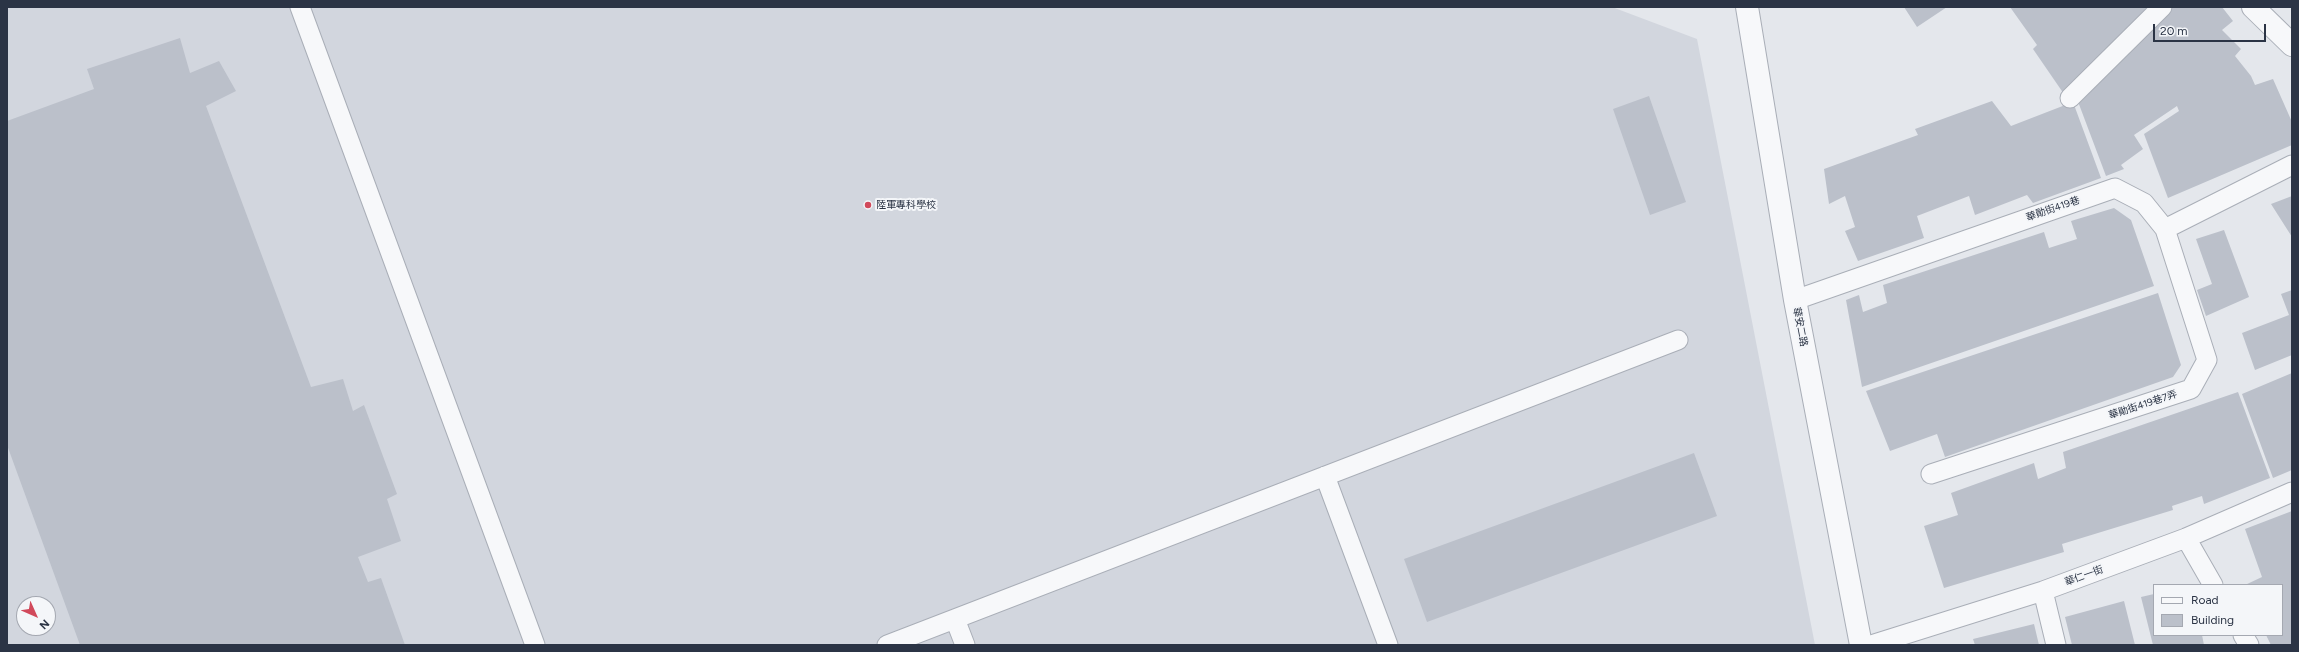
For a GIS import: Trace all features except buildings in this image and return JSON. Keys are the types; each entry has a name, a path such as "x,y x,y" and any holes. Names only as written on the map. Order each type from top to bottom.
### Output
{"street":[{"name":"華安二路","path":"1747,7 1795,300 1861,645"},
{"path":"2253,7 2292,45"}],"lane":[{"path":"300,7 535,645"},
{"path":"2070,98 2162,7"},
{"path":"2165,229 2292,165"},
{"name":"華勛街419巷","path":"1795,300 2114,188 2144,203 2165,229"},
{"name":"華勛街419巷7弄","path":"1931,474 2192,389 2207,360 2165,229"},
{"path":"887,645 1678,340"},
{"path":"1325,476 1388,645"},
{"name":"華仁一街","path":"1872,645 2043,591 2186,538 2292,492"},
{"path":"2186,538 2213,584"},
{"path":"2043,591 2056,645"},
{"path":"955,619 965,645"},
{"path":"2244,636 2249,645"}],"shaded area":[{"name":"陸軍專科學校","path":"7,7 1612,7 1697,39 1815,645 7,645"}],"place":[{"name":"陸軍專科學校","path":"868,205"}]}
